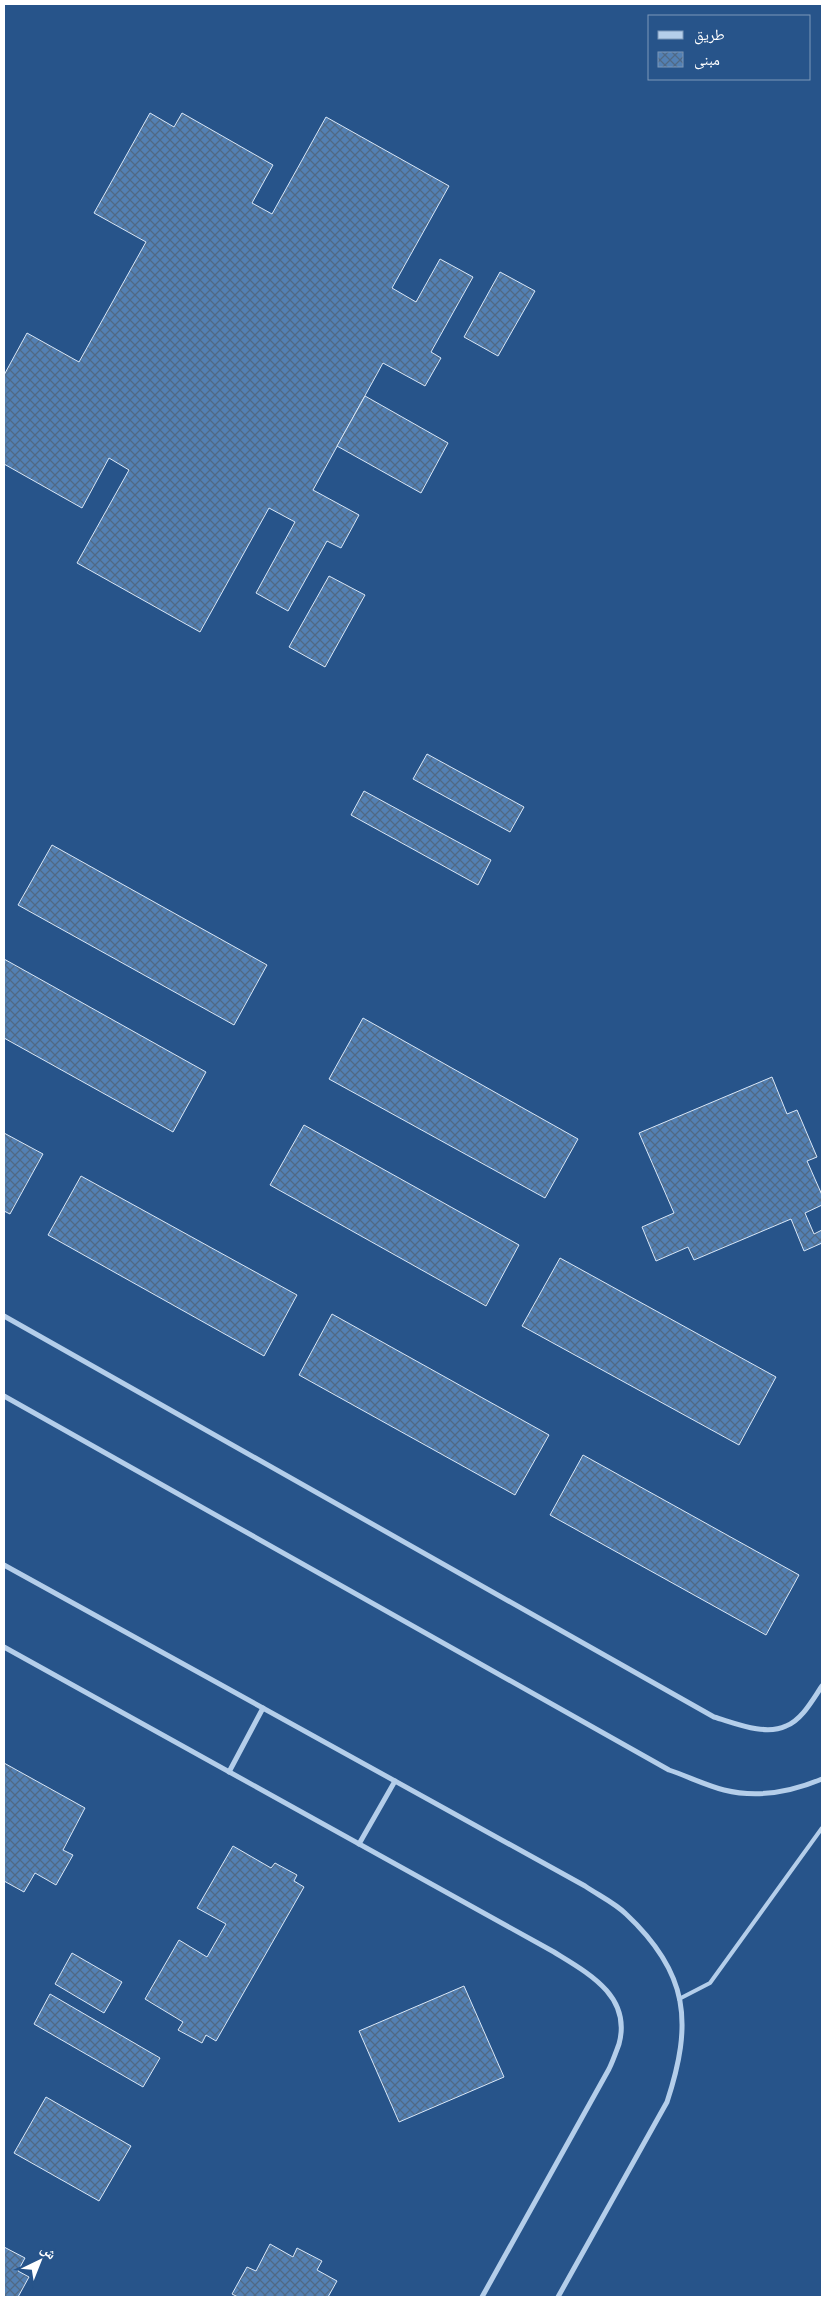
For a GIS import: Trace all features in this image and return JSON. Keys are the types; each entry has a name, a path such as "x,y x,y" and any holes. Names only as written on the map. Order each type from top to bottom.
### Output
{"street":[{"path":"4,1316 714,1717 757,1730 786,1726 804,1711 822,1686"},
{"path":"4,1396 669,1770 723,1790 752,1794 782,1792 822,1780"},
{"path":"4,1565 585,1886 625,1913 654,1944 677,1983 683,2022 679,2067 667,2102 558,2297"},
{"path":"4,1647 584,1971 606,1988 620,2012 620,2042 610,2069 482,2297"},
{"path":"229,1772 263,1708"},
{"path":"359,1844 395,1781"}],"lane":[{"path":"679,1999 710,1983 822,1828"}],"building":[{"path":"150,113 174,127 182,113 273,165 252,203 272,214 326,117 449,186 392,288 416,302 440,259 473,277 431,352 441,358 425,386 383,363 313,490 359,515 341,548 327,541 288,611 256,593 295,522 269,508 200,632 77,563 129,470 109,458 82,508 4,464 4,375 27,333 79,362 146,242 94,213"},
{"path":"500,272 535,291 498,356 464,337"},
{"path":"365,396 448,443 421,493 337,446"},
{"path":"329,576 365,595 325,667 289,647"},
{"path":"427,754 524,807 510,832 413,779"},
{"path":"364,791 491,860 478,885 351,815"},
{"path":"52,845 267,965 234,1025 18,905"},
{"path":"4,959 206,1072 173,1132 4,1038"},
{"path":"363,1018 578,1139 545,1198 329,1079"},
{"path":"772,1077 787,1114 797,1110 817,1157 807,1161 822,1195 822,1205 805,1213 814,1234 822,1230 822,1243 804,1251 791,1219 694,1260 688,1247 656,1261 642,1227 674,1213 639,1133"},
{"path":"304,1125 519,1245 486,1306 270,1185"},
{"path":"4,1133 43,1154 10,1214 4,1211"},
{"path":"81,1176 297,1295 264,1356 48,1235"},
{"path":"560,1258 776,1377 739,1445 522,1326"},
{"path":"332,1314 549,1435 515,1495 299,1375"},
{"path":"583,1455 799,1575 766,1635 550,1515"},
{"path":"4,1763 85,1808 63,1850 73,1855 56,1885 35,1873 24,1892 4,1881"},
{"path":"233,1846 271,1868 275,1863 297,1875 294,1881 304,1887 216,2041 206,2035 202,2043 178,2030 183,2022 145,1999 179,1940 207,1957 226,1924 197,1908"},
{"path":"72,1953 122,1982 104,2013 55,1984"},
{"path":"464,1986 504,2077 399,2122 359,2031"},
{"path":"50,1994 160,2058 143,2087 34,2024"},
{"path":"46,2097 131,2146 99,2201 14,2153"},
{"path":"270,2244 293,2257 297,2248 322,2261 317,2270 337,2281 328,2297 238,2297 232,2294 247,2267 256,2271"},
{"path":"4,2247 25,2258 18,2271 29,2277 18,2297 4,2297"}]}
